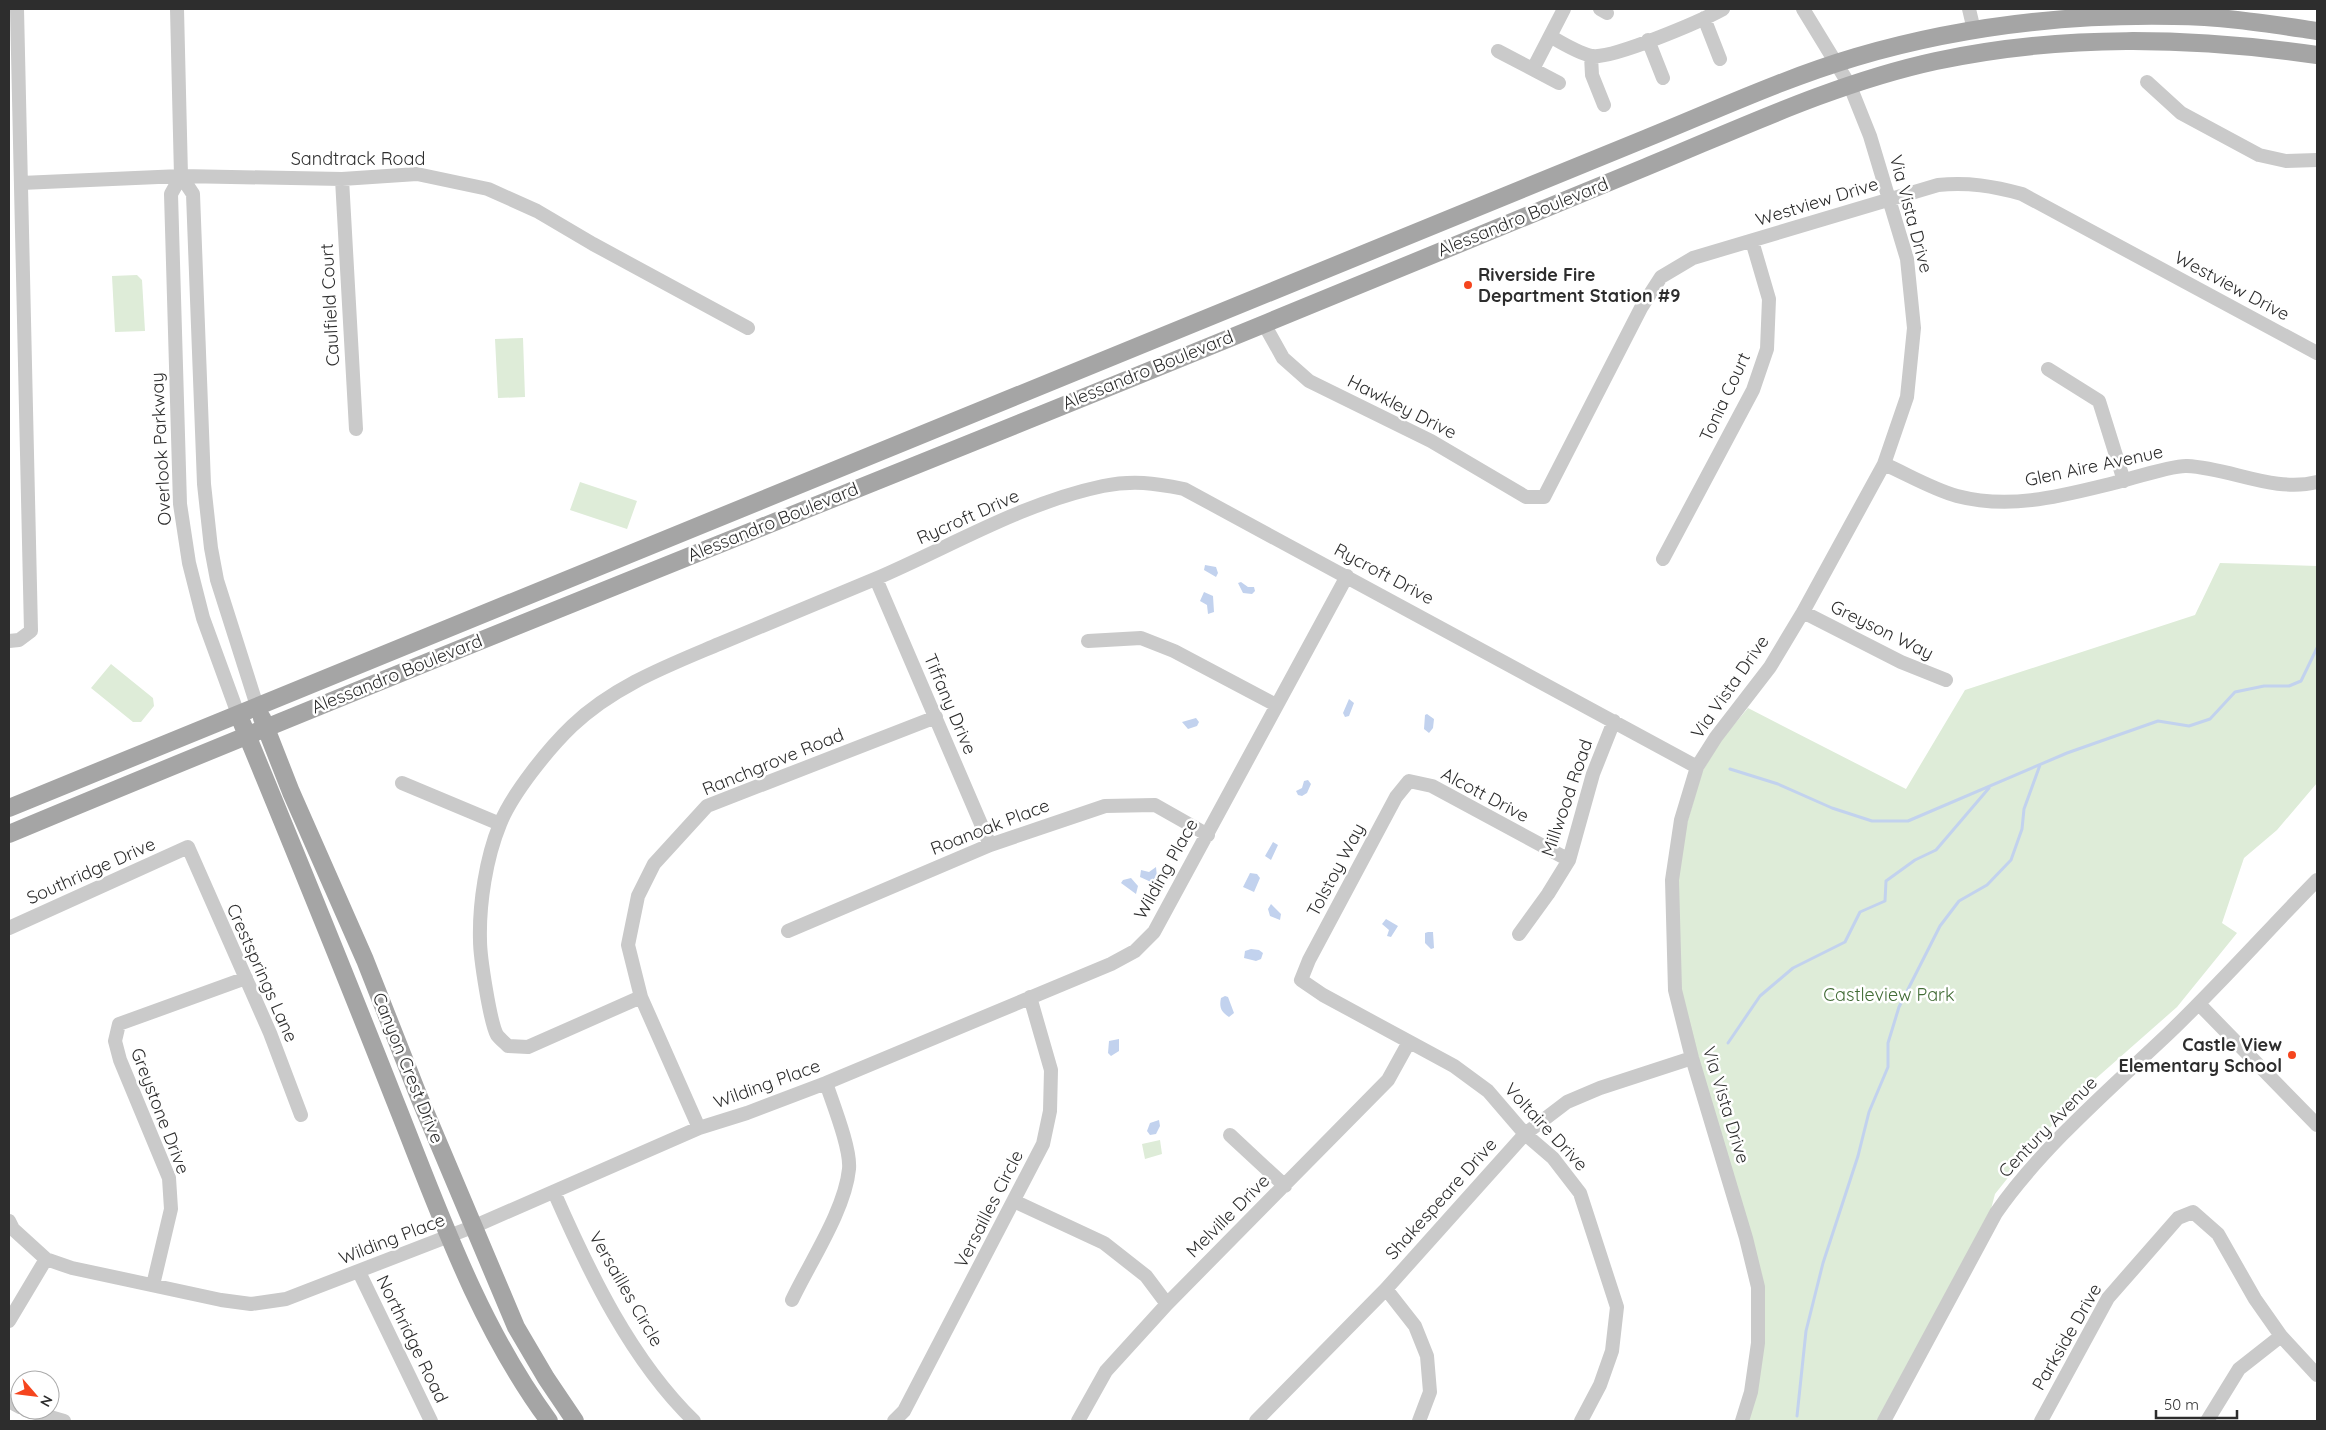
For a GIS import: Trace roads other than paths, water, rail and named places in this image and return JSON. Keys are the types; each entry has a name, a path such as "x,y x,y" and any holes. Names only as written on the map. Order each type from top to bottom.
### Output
{"main road":[{"name":"Alessandro Boulevard","path":"9,808 1708,113 1837,63 1901,45 1974,30 2080,18 2175,16 2251,21 2317,31"},
{"name":"Alessandro Boulevard","path":"9,834 246,734 265,728 1264,324 1714,137 1850,86 1936,61 2039,45 2086,41 2179,40 2249,45 2317,55"},
{"name":"Canyon Crest Drive","path":"257,706 291,792 365,960 418,1097 475,1226 516,1327 546,1378 576,1421"},
{"name":"Canyon Crest Drive","path":"238,714 304,870 449,1237 485,1319 526,1390 549,1421"}],"street":[{"path":"9,641 19,640 32,631 17,9"},
{"name":"Overlook Parkway","path":"177,9 181,176 171,194 180,504 189,563 203,618 238,714"},
{"path":"1533,69 1564,9"},
{"path":"1550,36 1591,56 1610,54 1704,18 1722,9"},
{"name":"Via Vista Drive","path":"1742,1421 1751,1392 1758,1343 1758,1287 1746,1238 1692,1058 1675,990 1672,880 1681,820 1697,767 1716,738 1770,667 1803,612 1884,464 1907,398 1914,328 1907,259 1870,136 1850,86 1803,9"},
{"path":"1969,9 1974,30"},
{"path":"1704,18 1720,60"},
{"path":"1648,40 1663,78"},
{"path":"1498,51 1559,83"},
{"path":"1591,56 1592,75 1604,105"},
{"path":"2146,82 2181,113 2259,155 2286,161 2317,160"},
{"name":"Sandtrack Road","path":"21,184 181,176 342,179 417,174 488,189 537,211 593,244 748,328"},
{"name":"Overlook Parkway","path":"181,176 193,194 204,484 211,548 222,598 257,706"},
{"name":"Caulfield Court","path":"342,179 356,429"},
{"name":"Westview Drive","path":"1544,497 1641,308 1661,277 1693,258 1938,185 1963,183 1995,186 2022,194 2317,353"},
{"name":"Tonia Court","path":"1663,559 1753,390 1767,349 1769,299 1752,241"},
{"name":"Hawkley Drive","path":"1264,324 1283,358 1309,382 1431,441 1526,497 1544,497"},
{"path":"2048,369 2099,401 2124,481"},
{"name":"Glen Aire Avenue","path":"1884,464 1956,495 2004,503 2059,496 2185,466 2301,486 2317,482"},
{"name":"Rycroft Drive","path":"641,998 528,1047 508,1046 497,1035 480,954 480,916 483,887 500,824 549,749 574,724 619,688 677,661 876,578 1002,520 1061,498 1103,486 1144,481 1184,489 1697,767"},
{"name":"Wilding Place","path":"9,1221 12,1230 46,1259 72,1268 251,1304 286,1299 449,1237 699,1128 747,1113 826,1083 1111,964 1135,952 1154,932 1347,576"},
{"name":"Tiffany Drive","path":"876,578 990,845"},
{"name":"Greyson Way","path":"1803,612 1901,662 1946,680"},
{"path":"1088,641 1142,638 1174,651 1276,705"},
{"name":"Ranchgrove Road","path":"699,1128 641,998 628,945 638,896 654,864 707,806 936,717"},
{"name":"Millwood Road","path":"1518,934 1548,894 1568,860 1594,774 1614,722"},
{"name":"Alcott Drive","path":"1409,781 1432,786 1568,860"},
{"name":"Tolstoy Way","path":"1301,980 1396,798 1409,781"},
{"path":"402,783 500,824"},
{"name":"Roanoak Place","path":"788,931 990,845 1105,806 1155,805 1208,835"},
{"name":"Southridge Drive","path":"9,928 188,848"},
{"name":"Crestsprings Lane","path":"188,848 270,1033 301,1115"},
{"name":"Century Avenue","path":"1884,1421 1996,1213 2012,1190 2108,1092 2199,1004 2317,880"},
{"name":"Greystone Drive","path":"154,1285 171,1209 168,1178 120,1060 115,1041 119,1024 246,978"},
{"name":"Voltaire Drive","path":"1301,980 1454,1066 1488,1091 1525,1134 1553,1158 1580,1193 1616,1307 1612,1351 1600,1385 1581,1421"},
{"name":"Versailles Circle","path":"894,1421 904,1410 1043,1144 1050,1111 1051,1070 1030,998"},
{"path":"2199,1004 2317,1125"},
{"name":"Melville Drive","path":"1078,1421 1106,1371 1167,1304 1388,1080 1409,1042"},
{"name":"Shakespeare Drive","path":"1256,1421 1386,1289 1525,1134 1567,1102 1600,1088 1692,1058"},
{"path":"792,1300 840,1203 849,1168 844,1140 826,1083"},
{"path":"1230,1136 1285,1186"},
{"name":"Versailles Circle","path":"554,1192 582,1255 627,1336 664,1386 694,1421"},
{"path":"1014,1201 1104,1243 1146,1276 1167,1304"},
{"name":"Parkside Drive","path":"2041,1421 2108,1298 2178,1218 2193,1212 2218,1234 2255,1299 2281,1336"},
{"path":"9,1321 46,1259"},
{"name":"Northridge Road","path":"359,1272 432,1421"},
{"path":"1386,1289 1415,1326 1427,1356 1430,1392 1419,1421"},
{"path":"2208,1421 2239,1369 2281,1336 2317,1375"}],"water":[{"path":"1205,565 1216,567 1218,573 1216,577 1204,570"},
{"path":"1241,582 1248,587 1254,587 1255,591 1252,594 1243,593 1238,583"},
{"path":"1204,592 1213,596 1214,612 1208,614 1207,605 1200,601"},
{"path":"1349,699 1354,703 1349,716 1345,717 1343,713"},
{"path":"1427,714 1434,719 1433,728 1429,733 1424,729 1425,715"},
{"path":"1196,718 1199,722 1197,726 1188,729 1182,722"},
{"path":"1308,780 1311,784 1307,793 1302,796 1298,795 1296,791 1302,788 1304,781"},
{"path":"1273,842 1278,845 1271,860 1265,856"},
{"path":"1156,867 1157,877 1151,882 1140,877 1141,870 1149,872"},
{"path":"1250,873 1257,874 1260,878 1254,892 1243,887"},
{"path":"1131,878 1138,886 1136,894 1121,883 1123,880"},
{"path":"1271,904 1281,914 1280,920 1270,916 1268,909"},
{"path":"1386,919 1398,926 1391,937 1387,936 1389,930 1382,924"},
{"path":"1433,932 1434,948 1431,949 1425,943 1425,933"},
{"path":"1251,949 1259,950 1263,953 1261,959 1256,961 1244,958 1245,951"},
{"path":"1228,997 1234,1013 1229,1017 1222,1011 1220,1004 1221,998"},
{"path":"1119,1039 1119,1051 1111,1056 1108,1053 1109,1041"},
{"path":"1159,1120 1160,1126 1156,1134 1150,1135 1147,1131 1150,1123"}],"waterway":[{"path":"1730,769 1778,784 1832,808 1872,821 1908,821 2067,753 2158,721 2189,726 2210,719 2235,692 2264,686 2289,686 2301,681 2317,648"},
{"path":"1797,1416 1806,1331 1823,1263 1858,1156 1869,1112 1888,1067 1888,1043 1899,1007 1940,926 1959,901 1987,885 2011,860 2022,829 2024,809 2040,765"},
{"path":"1728,1043 1760,996 1793,968 1845,942 1860,912 1885,901 1886,881 1915,860 1936,850 1989,788"}],"place":[{"name":"Riverside Fire Department Station #9","path":"1468,285"},
{"name":"Castle View Elementary School","path":"2292,1055"}],"park label":[{"name":"Castleview Park","path":"1889,995"}]}
